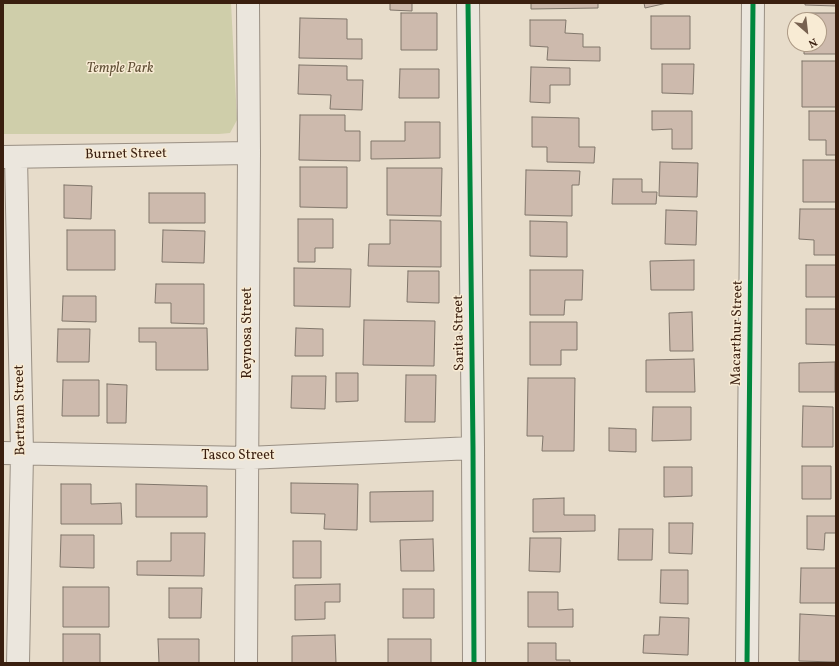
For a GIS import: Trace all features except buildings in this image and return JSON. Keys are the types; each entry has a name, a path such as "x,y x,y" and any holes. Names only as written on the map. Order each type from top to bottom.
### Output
{"street":[{"name":"Reynosa Street","path":"246,663 249,153 248,3"},
{"name":"Sarita Street","path":"468,3 474,448 474,663"},
{"name":"Macarthur Street","path":"747,663 753,3"},
{"name":"Burnet Street","path":"10,157 249,153"},
{"name":"Bertram Street","path":"10,157 12,452 18,663"},
{"name":"Tasco Street","path":"12,452 247,458 474,448"}],"green space":[{"name":"Temple Park","path":"3,3 231,3 237,120 230,133 219,134 3,134"}],"cycle path":[{"path":"468,3 474,663"},
{"path":"747,663 753,3"}]}
